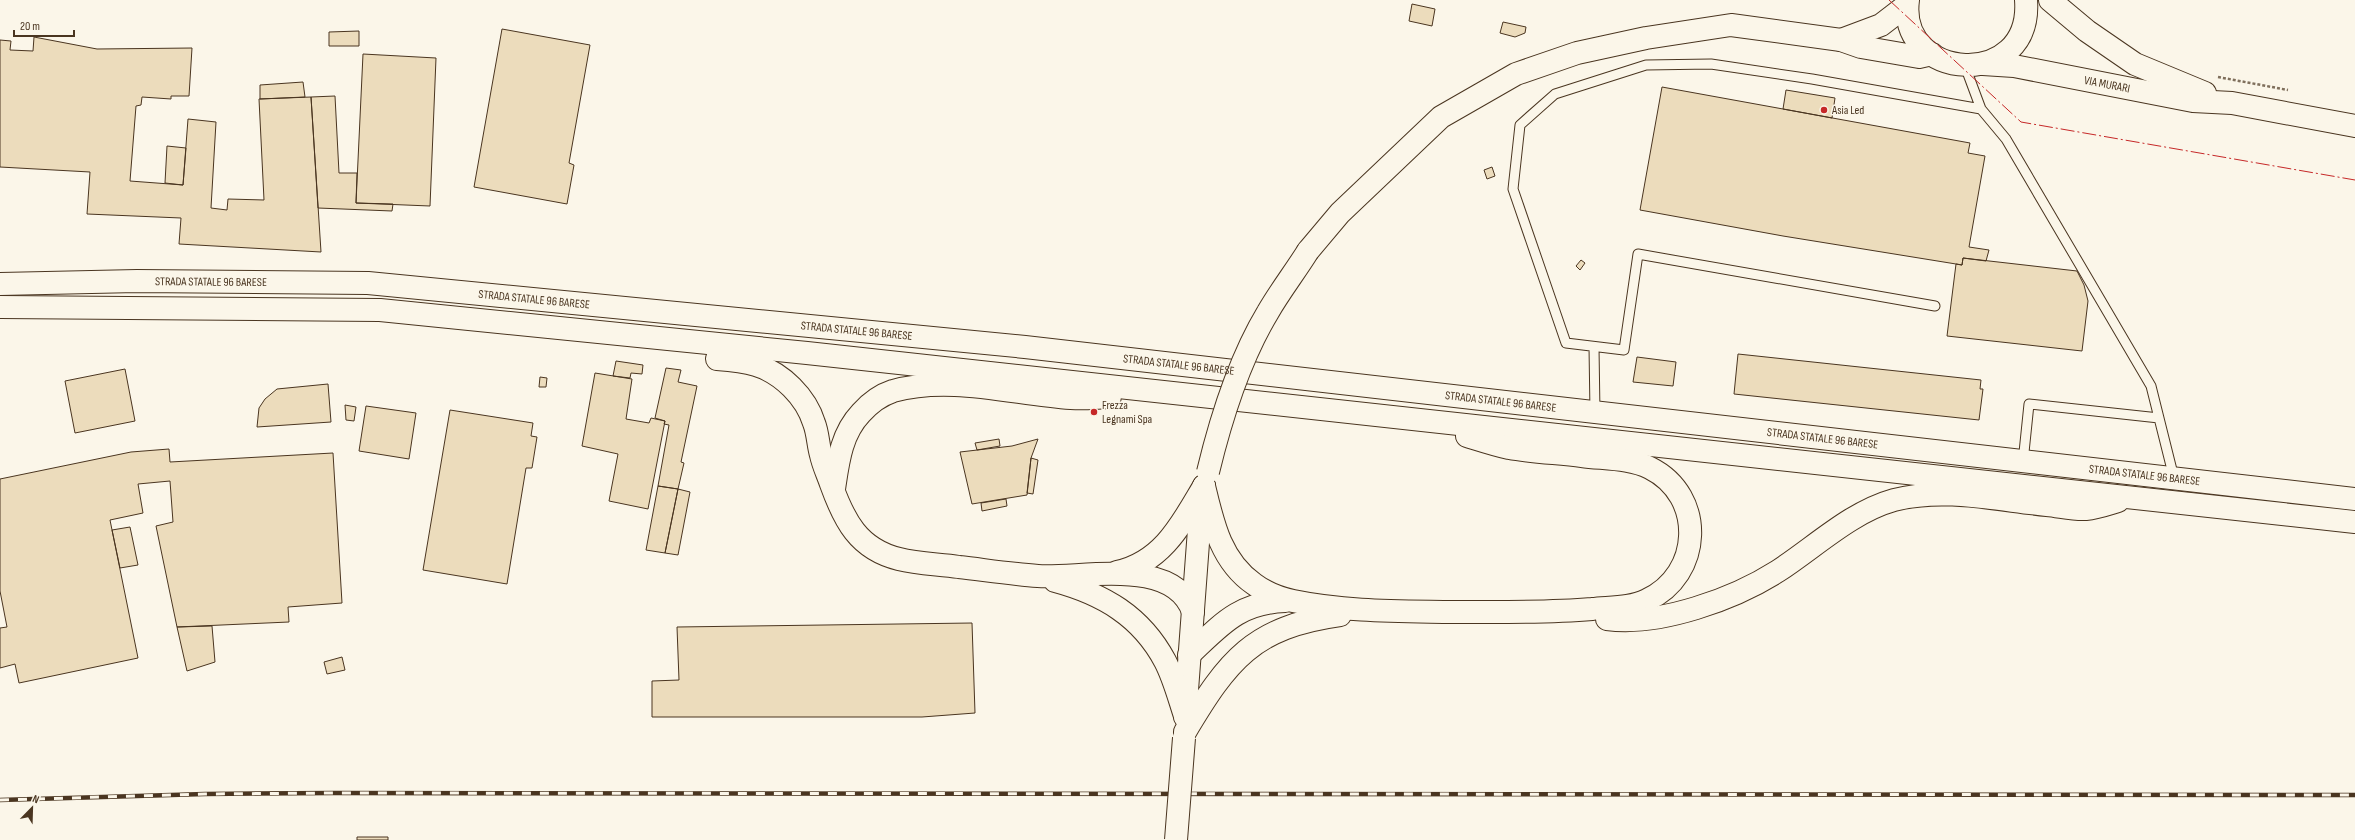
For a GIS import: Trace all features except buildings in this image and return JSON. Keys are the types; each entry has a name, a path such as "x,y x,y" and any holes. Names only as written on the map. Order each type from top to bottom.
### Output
{"main road":[{"path":"1974,65 2000,56 2014,44 2023,28 2027,11 2026,0"},
{"name":"VIA MURARI","path":"2050,0 2087,31 2135,64 2188,88 2232,103"},
{"path":"1841,40 1881,25 1907,2"},
{"name":"VIA MURARI","path":"1907,2 1910,24 1918,41 1932,54 1948,63 2014,66 2193,101 2232,103 2355,126"},
{"path":"1176,840 1189,655 1206,479 1225,414 1253,342 1268,312 1308,251 1346,207 1441,117 1516,74 1577,53 1646,38 1731,25 1841,40 1861,46 1919,57 1932,54"},
{"name":"STRADA STATALE 96 BARESE","path":"0,284 136,281 368,283 1025,347 2355,499"},
{"name":"STRADA STATALE 96 BARESE","path":"0,308 380,310 1198,395 1408,420 2355,522"},
{"path":"503,322 634,349 742,362 768,370 792,387 809,410 815,423 821,456 834,492 848,524 864,540 885,554 914,562 1039,576 1113,573 1147,577 1167,583 1179,590 1186,597 1193,612"},
{"path":"834,492 841,450 851,426 868,405 892,391 934,386 964,386 1072,398 1198,395"},
{"path":"1408,420 1507,448 1639,463 1661,474 1679,493 1690,516 1689,542 1681,567 1666,587 1648,600 1633,605 1554,613"},
{"path":"1113,573 1142,564 1174,536 1206,479"},
{"path":"1206,479 1220,545 1233,563 1252,583 1265,591 1292,601"},
{"path":"1189,655 1217,628 1245,609 1265,602 1292,601 1373,611 1554,613 1614,620 1668,616 1753,585 1778,571 1864,513 1892,501 1909,497 1944,494 2086,509 2133,498"},
{"path":"1039,576 1078,587 1102,597 1132,618 1155,645 1166,662 1185,729"},
{"path":"1185,729 1220,675 1245,650 1260,639 1299,622 1373,611"}],"lane":[{"path":"1935,306 1638,254 1624,350 1566,343 1513,189 1520,125 1556,94 1646,65 1711,64 1812,79 1981,109"},
{"path":"1974,65 1981,109 2006,139 2136,358 2151,386 2174,479"},
{"path":"1594,347 1595,413"},
{"path":"2023,462 2029,404 2159,418"}],"path":[{"path":"2215,76 2293,91"}],"railway":[{"path":"0,800 205,794 333,793 2355,795"}],"power":[{"path":"1889,0 2021,122 2355,180"}],"place":[{"name":"Asia Led","path":"1824,110"},
{"name":"Frezza Legnami Spa","path":"1094,412"}]}
